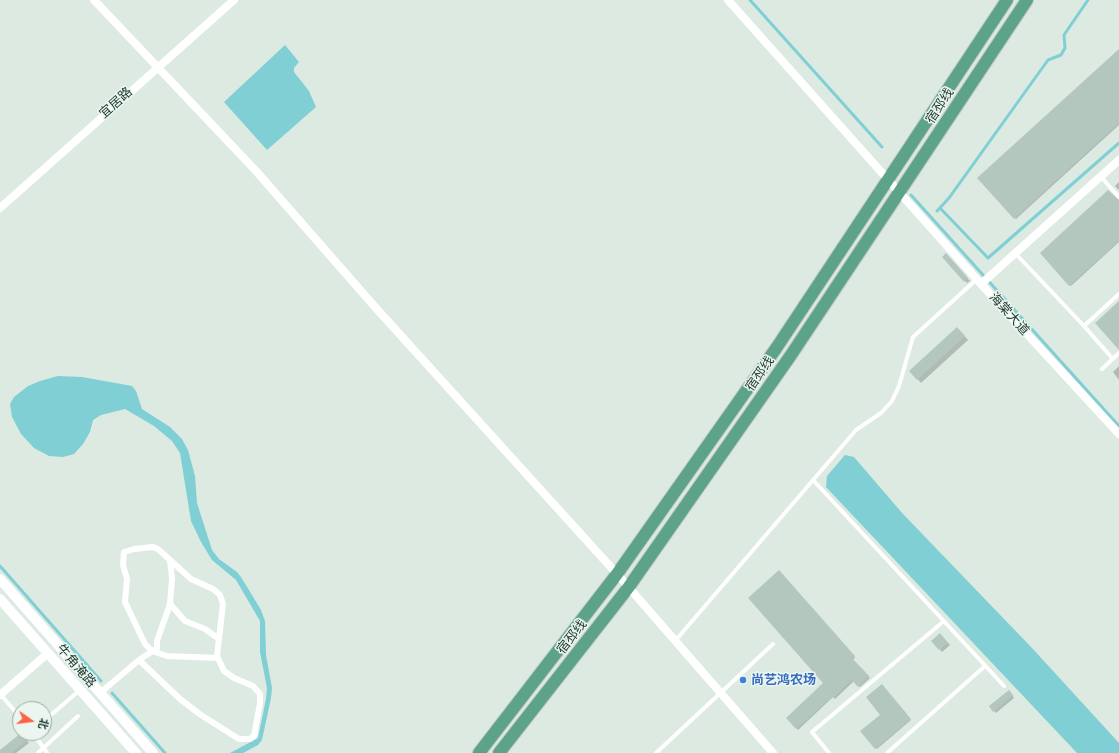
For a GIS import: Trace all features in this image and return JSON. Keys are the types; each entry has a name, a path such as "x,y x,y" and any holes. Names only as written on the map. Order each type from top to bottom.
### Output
{"main road":[{"name":"宿邳线","path":"479,753 617,574 777,347 1007,0"},
{"name":"宿邳线","path":"499,753 628,588 790,355 1027,0"}],"street":[{"path":"94,0 256,172 380,313 617,574 773,753"},
{"name":"宜居路","path":"0,208 157,66 234,0"},
{"name":"海棠大道","path":"728,0 1119,434"},
{"path":"981,282 990,276 1119,160"},
{"path":"139,660 180,699 201,715 239,739 250,740 256,731 260,694 252,686 234,678 224,671 218,658 223,604 220,595 213,589 191,579 158,549 152,547 124,552 123,565 127,579 125,602 145,644 152,651 166,656 218,658"},
{"path":"100,693 139,660 157,648 157,641 170,604 172,579 170,560"},
{"name":"牛角淹路","path":"0,579 153,753"},
{"name":"牛角淹路","path":"1,602 136,753"},
{"path":"170,604 185,621 205,629 219,640"},
{"path":"0,695 48,653"}],"lane":[{"path":"1100,177 1119,197"},
{"path":"1015,253 1113,359"},
{"path":"675,642 856,430 881,413 892,401 899,386 913,337 981,282"},
{"path":"1084,326 1119,294"},
{"path":"1102,369 1119,353"},
{"path":"813,480 1004,686"},
{"path":"829,753 812,732 944,622"},
{"path":"656,753 773,644"},
{"path":"886,753 985,666"},
{"path":"52,714 80,690"},
{"path":"0,695 12,708"},
{"path":"38,753 78,716"},
{"path":"38,741 47,753"}],"water":[{"path":"285,45 299,62 294,68 294,72 309,91 316,107 267,150 224,102"},
{"path":"58,376 82,377 132,386 136,391 142,409 170,427 182,439 188,450 195,476 197,503 212,550 219,559 237,572 241,577 261,610 265,621 266,655 272,688 271,698 262,740 258,745 243,753 230,753 258,738 266,699 267,688 260,652 260,621 236,580 212,560 191,521 180,453 172,441 154,426 125,409 101,415 93,420 90,432 83,444 74,454 63,457 49,456 34,448 21,434 12,417 10,404 14,397 28,386"},
{"path":"845,455 854,457 903,514 1032,648 1119,743 1119,753 1077,753 826,487 827,476"}],"building":[{"path":"1119,49 1119,123 1014,219 977,178"},
{"path":"1108,190 1119,200 1119,241 1069,286 1040,253"},
{"path":"946,253 968,278 964,282 942,257"},
{"path":"1119,301 1119,350 1095,323"},
{"path":"957,327 965,336 917,380 909,371"},
{"path":"779,570 855,656 852,658 869,676 858,687 852,680 796,729 786,718 823,683 748,598"},
{"path":"940,633 948,643 939,650 931,641"},
{"path":"882,684 911,719 875,749 860,731 880,715 866,697"},
{"path":"1009,690 1013,695 993,712 989,706"},
{"path":"12,740 26,741 12,753 0,753 0,750"}],"waterway":[{"path":"750,0 882,147"},
{"path":"937,211 949,198 1048,60 1061,55 1065,48 1064,35 1088,0"},
{"path":"940,208 988,258 1119,143"},
{"path":"911,195 1119,426"},
{"path":"0,566 101,681"},
{"path":"112,693 165,753"}],"place":[{"name":"尚艺鸿农场","path":"743,680"}]}
